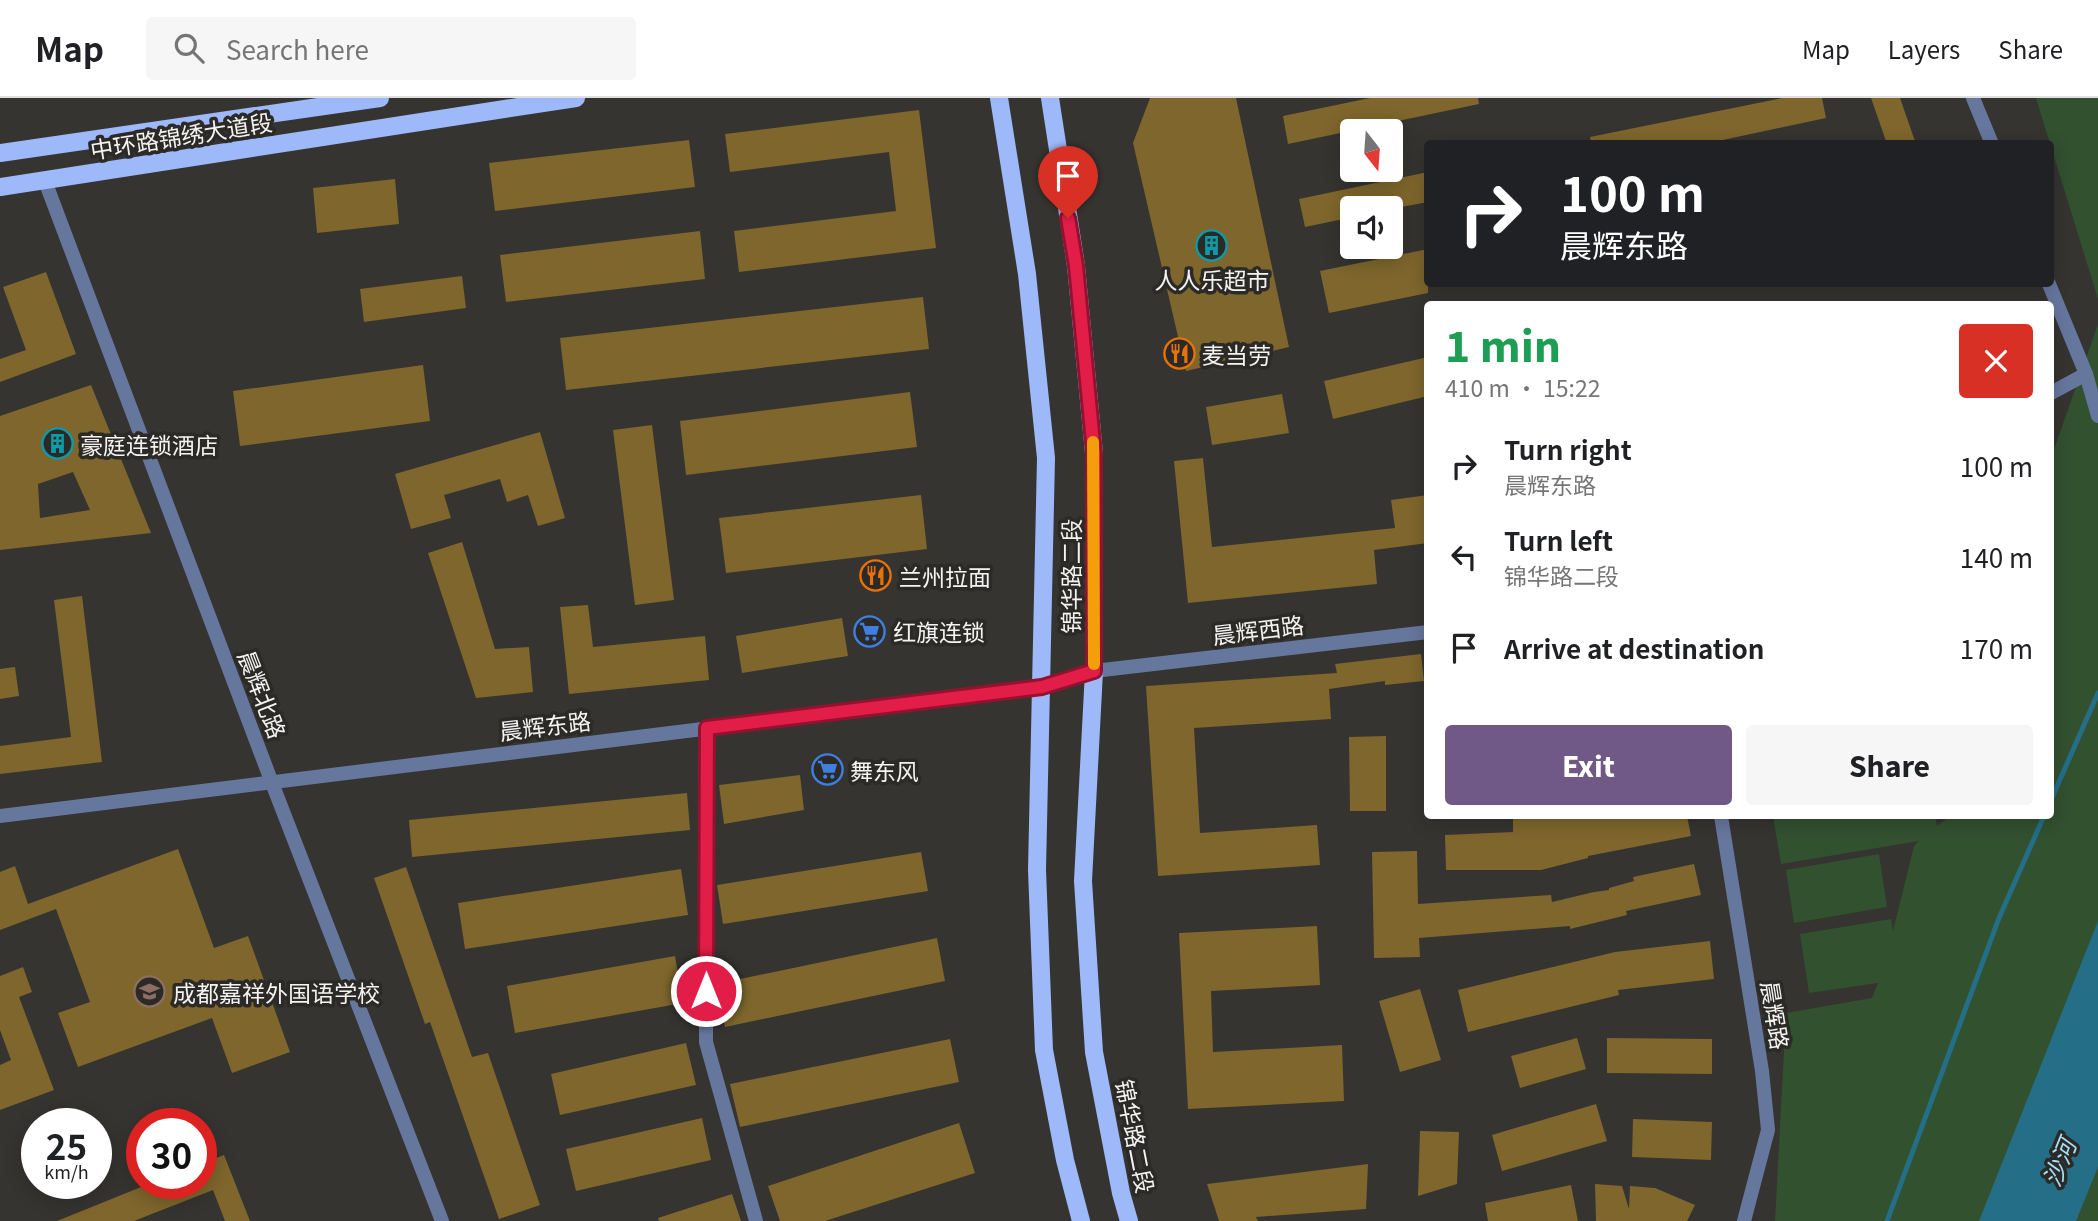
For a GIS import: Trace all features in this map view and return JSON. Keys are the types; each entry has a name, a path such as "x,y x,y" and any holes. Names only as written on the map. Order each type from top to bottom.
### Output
{"main road":[{"name":"中环路锦绣大道段","path":"0,153 380,98"},
{"name":"中环路锦绣大道段","path":"0,187 576,98"},
{"name":"锦华路二段","path":"999,98 1027,274 1046,458 1037,870 1044,1050 1065,1160 1081,1221"},
{"name":"锦华路二段","path":"1050,98 1076,266 1094,453 1094,671 1083,881 1094,1052 1121,1193 1129,1221"}],"street":[{"path":"1973,98 1990,140"},
{"name":"晨辉北路","path":"45,181 272,783 442,1221"},
{"path":"2050,287 2086,374 2098,416"},
{"path":"2054,391 2086,374"},
{"name":"晨辉西路","path":"1094,671 1424,632"},
{"name":"晨辉东路","path":"0,816 1042,687 1094,671"},
{"path":"707,728 706,1042 756,1221"},
{"name":"晨辉路","path":"1721,819 1762,1071 1768,1130 1744,1221"}],"green space":[{"path":"2036,98 2098,98 2098,299 2054,156 2054,140 2049,140"},
{"path":"2098,324 2098,1221 1775,1221 1786,1013 1872,998 1878,983 1809,993 1800,934 1891,919 1893,931 1914,846 1919,841 1781,864 1774,819 1936,819 1937,826 1946,819 2054,819 2054,449"},
{"path":"1879,854 1887,907 1794,923 1786,870"}],"water":[{"name":"沙河","path":"2098,921 2098,1167 2076,1221 1979,1221"}],"building":[{"name":"人人乐超市","path":"1150,98 1236,98 1289,347 1186,371 1133,143"},
{"path":"1370,98 1478,98 1479,104 1404,120 1340,119 1340,133 1288,144 1283,116"},
{"path":"1782,98 1822,98 1826,118 1723,140 1590,140 1590,137"},
{"path":"1871,98 1900,98 1915,140 1886,140"},
{"path":"919,110 936,248 739,272 734,231 896,211 889,152 730,172 725,134"},
{"path":"689,140 695,187 495,211 489,163"},
{"path":"1424,173 1424,203 1403,207 1403,196 1340,196 1340,220 1305,227 1299,199 1380,182 1404,182 1404,177"},
{"path":"395,179 399,224 317,233 313,188"},
{"path":"700,231 705,279 506,302 500,255"},
{"path":"1424,250 1424,287 1428,287 1428,293 1329,313 1320,271 1379,259 1403,259 1403,254"},
{"path":"46,272 76,354 0,382 0,359 26,350 3,287"},
{"path":"462,276 466,308 364,322 360,289"},
{"path":"923,297 929,349 566,390 560,338"},
{"path":"1424,358 1424,397 1333,419 1324,381"},
{"path":"423,365 430,421 240,446 233,391"},
{"name":"豪庭连锁酒店","path":"91,385 151,533 0,550 0,416","holes":["73,472 90,510 40,518 38,484"]},
{"path":"910,392 917,447 686,475 680,421"},
{"path":"1282,394 1289,433 1212,445 1206,407"},
{"path":"652,425 674,600 635,605 613,430"},
{"path":"540,432 565,518 538,526 528,495 507,502 500,479 444,495 451,518 411,529 395,474"},
{"path":"1203,458 1212,547 1395,528 1391,500 1424,496 1424,544 1374,550 1377,584 1188,603 1174,461"},
{"path":"921,495 927,549 726,573 719,518"},
{"path":"462,542 495,649 529,647 533,692 476,698 428,553"},
{"path":"82,596 102,762 0,774 0,746 71,737 54,600"},
{"path":"588,605 593,647 705,636 709,680 569,694 560,607"},
{"path":"842,618 848,656 742,673 736,636"},
{"path":"1421,654 1424,681 1385,685 1385,681 1329,689 1331,719 1194,728 1200,833 1317,825 1320,865 1158,876 1146,686 1337,673 1335,664"},
{"path":"15,667 19,696 0,699 0,669"},
{"path":"1386,736 1386,811 1350,811 1349,737"},
{"path":"800,775 804,810 724,824 719,785"},
{"path":"687,793 690,830 412,857 409,820"},
{"path":"1513,819 1688,819 1691,836 1588,856 1541,870 1446,870 1445,835 1513,832"},
{"path":"178,849 214,948 248,936 290,1052 232,1073 212,1018 78,1067 58,1013 90,1002 56,909 0,930 0,872 15,866 28,904"},
{"path":"1417,851 1418,904 1551,895 1552,902 1609,890 1634,881 1633,877 1694,864 1701,895 1626,911 1627,915 1570,929 1570,926 1419,938 1420,957 1374,958 1372,852"},
{"path":"921,852 928,891 723,924 717,885"},
{"path":"406,867 472,1057 488,1053 540,1205 499,1219 430,1022 425,1024 374,878"},
{"path":"681,869 688,915 465,949 458,903"},
{"path":"1317,926 1320,985 1211,991 1213,1052 1342,1045 1344,1101 1188,1109 1179,933"},
{"path":"937,938 945,981 725,1027 716,984"},
{"path":"1710,941 1714,979 1618,990 1619,995 1468,1032 1458,990 1615,952"},
{"path":"675,956 683,1003 515,1033 507,986"},
{"path":"23,967 32,992 19,997 54,1090 0,1110 0,1065 11,1060 0,1030 0,976"},
{"path":"1420,989 1441,1060 1400,1072 1379,1001"},
{"path":"1577,1038 1586,1069 1520,1088 1511,1056"},
{"path":"1607,1038 1712,1039 1712,1074 1607,1073"},
{"path":"950,1039 959,1082 740,1127 730,1084"},
{"path":"686,1043 696,1085 560,1115 551,1074"},
{"path":"1596,1104 1607,1141 1502,1171 1492,1135"},
{"path":"702,1118 711,1160 576,1191 566,1149"},
{"path":"1633,1119 1712,1122 1711,1160 1632,1157"},
{"path":"959,1123 975,1173 825,1221 780,1221 768,1186"},
{"path":"1420,1131 1459,1132 1457,1184 1418,1196"},
{"path":"224,1155 250,1221 225,1221 216,1199 217,1158"},
{"path":"1368,1164 1366,1209 1256,1217 1258,1221 1219,1221 1207,1184"},
{"path":"1595,1184 1622,1186 1629,1209 1630,1186 1655,1188 1695,1205 1687,1221 1596,1221"},
{"path":"1571,1185 1578,1221 1488,1221 1485,1203"},
{"path":"126,1193 126,1199 190,1199 134,1221 57,1221"},
{"path":"732,1194 741,1221 659,1221 658,1218"}],"waterway":[{"path":"2054,793 2098,693"},
{"path":"1887,1221 1999,918 2043,819"}],"slow traffic":[{"path":"1093,442 1094,664"}],"place":[{"name":"人人乐超市","path":"1212,245"},
{"name":"麦当劳","path":"1179,354"},
{"name":"豪庭连锁酒店","path":"57,444"},
{"name":"兰州拉面","path":"876,576"},
{"name":"红旗连锁","path":"870,631"},
{"name":"舞东风","path":"827,770"},
{"name":"成都嘉祥外国语学校","path":"150,992"}],"route":[{"path":"706,991 707,728 1042,687 1094,671 1094,453 1076,266 1068,218"}]}
